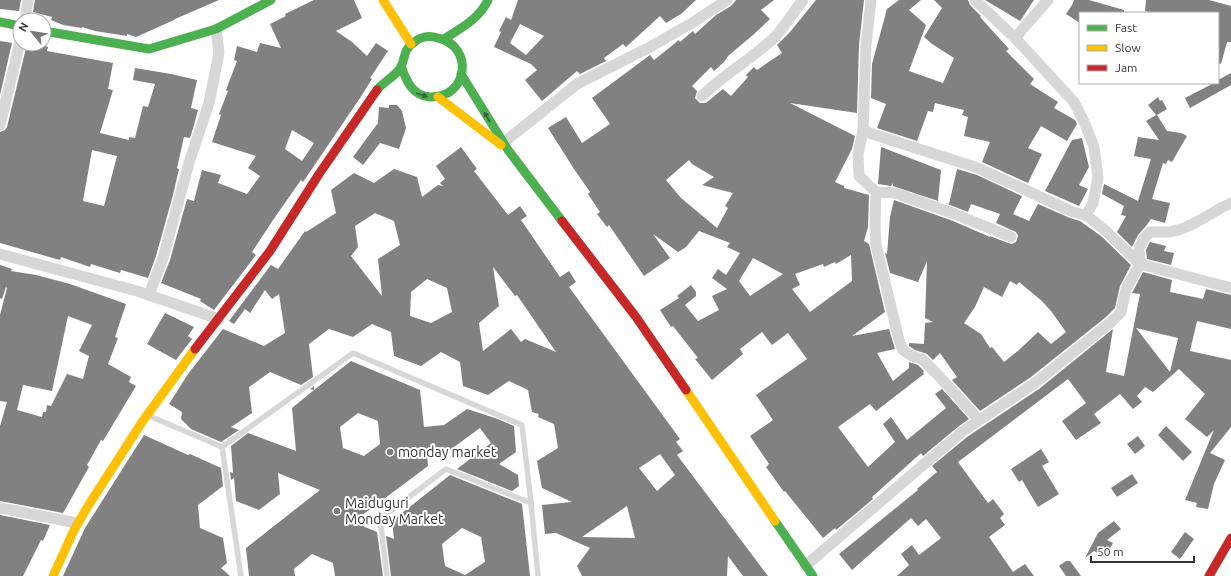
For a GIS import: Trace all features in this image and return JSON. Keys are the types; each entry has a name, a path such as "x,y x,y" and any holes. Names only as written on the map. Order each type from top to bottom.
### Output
{"main road":[{"path":"383,0 411,44"},
{"path":"444,39 472,21 487,4 488,0"},
{"path":"52,32 149,49 216,29 266,1"},
{"path":"0,22 12,24"},
{"path":"436,37 444,39 453,45 459,54 462,64 461,74 455,87 444,95 438,97 427,97 416,94 408,87 403,77 401,66 404,54 411,44 419,39 436,37"},
{"path":"53,576 78,524 146,415 271,250 333,152 380,86 401,66"},
{"path":"461,74 505,146 636,317 805,566 814,576"},
{"path":"438,97 505,146"},
{"path":"1209,576 1231,538"}],"street":[{"path":"26,12 28,0"},
{"path":"505,146 577,84 680,30 727,0"},
{"path":"702,96 717,82 745,62 777,34 803,0"},
{"path":"871,0 866,45 863,131 858,154 859,176 876,192 896,193 955,214 1011,237"},
{"path":"975,0 1016,39 1074,102 1094,147 1098,177 1093,203 1086,215"},
{"path":"1016,39 1020,32 1048,0"},
{"path":"149,295 162,258 189,163 209,103 219,53 216,29"},
{"path":"0,125 18,52"},
{"path":"863,131 978,168 1073,212 1086,215 1106,231 1140,264 1231,288"},
{"path":"876,192 876,245 899,340 903,350 912,356 922,359 979,420"},
{"path":"805,566 963,431 1035,383 1122,312 1126,289 1140,264 1139,249 1144,238 1150,232 1169,232 1186,227 1218,209 1231,204"},
{"path":"0,254 149,295 219,319"},
{"path":"0,508 78,524"}],"lane":[{"path":"222,447 353,353 522,425 538,576"},
{"path":"146,415 222,447"},
{"path":"222,447 241,576"},
{"path":"387,576 380,519 446,469 531,503"}],"building":[{"path":"0,0 21,0 19,11 0,9"},
{"path":"35,0 219,0 136,37 127,34 127,36 95,31 82,27 63,25 52,20 52,12 33,12"},
{"path":"314,0 354,0 362,18 336,31 352,42 367,56 376,43 388,51 370,78 372,79 360,98 303,182 301,180 252,252 256,255 214,310 200,301 201,299 161,283 170,260 187,199 194,201 202,170 221,175 218,183 247,194 260,176 248,168 256,156 212,142 221,115 219,114 228,91 226,90 237,61 234,60 237,46 257,52 260,43 281,48 270,24 286,16 285,14","holes":["292,130 314,143 302,161 285,149"]},
{"path":"518,0 696,0 681,14 666,23 660,16 626,47 623,44 604,58 606,61 580,74 577,71 542,101 525,80 537,70 531,64 494,47 501,32 499,31 506,17 511,20","holes":["520,24 544,36 526,55 510,43"]},
{"path":"736,0 774,0 761,10 770,19 728,56 714,71 711,67 692,86 697,91 695,98 700,103 706,103 723,89 731,96 748,77 746,75 754,67 757,70 782,53 777,45 790,32 816,0 864,0 859,45 857,113 790,103 855,136 852,149 835,182 844,186 844,188 869,195 868,227 864,241 869,244 885,312 852,336 889,329 895,349 877,353 893,381 909,368 909,362 918,365 924,371 924,374 876,411 870,404 838,427 868,467 895,442 883,424 891,417 907,440 946,408 935,394 942,389 969,419 923,456 921,453 872,497 873,499 836,530 835,528 823,538 785,491 784,492 766,467 769,464 750,436 773,420 756,395 807,359 788,333 772,345 762,332 740,349 743,354 712,380 695,359 698,358 673,326 671,327 660,310 679,298 677,296 691,285 696,292 696,296 685,305 698,321 719,310 712,296 727,289 712,278 718,269 726,275 740,253 727,247 730,243 699,231 686,247 678,252 653,234 670,258 644,276 609,225 607,227 597,214 600,212 588,194 590,192 548,128 566,117 582,143 610,124 592,98 650,55 654,60 693,31 695,34 716,15 731,6","holes":["689,160 692,164 714,177 702,185 733,193 725,206 728,208 717,228 681,198 666,180","851,255 852,281 810,312 792,289 800,285 795,274 823,264 824,267 835,262 836,264","753,258 783,274 750,296 739,281"]},
{"path":"899,0 921,0 909,10 926,25 909,71 943,83 954,58 924,37 942,8 934,0 968,0 970,5 981,16 980,17 1009,49 1006,51 1034,79 1030,84 1058,102 1054,108 1075,120 1077,124 1067,141 1041,126 1028,148 1042,154 1028,183 982,162 990,142 964,136 968,117 962,115 964,110 935,103 933,112 928,111 917,141 877,128 886,104 871,98 872,64 887,9"},
{"path":"985,0 1034,0 1020,21"},
{"path":"1074,0 1089,0 1124,10 1124,12 1079,12 1079,22 1066,14"},
{"path":"1146,0 1209,0 1231,6 1231,42 1227,42 1221,64 1219,63 1219,12 1145,11"},
{"path":"0,41 12,43 0,95"},
{"path":"25,52 52,52 113,63 108,89 113,90 100,133 129,140 129,137 135,138 143,106 148,107 155,84 133,80 135,68 197,80 191,108 198,110 190,138 184,137 173,195 156,256 148,278 121,270 120,273 91,264 90,267 61,257 60,260 0,243 0,132 5,130","holes":["92,150 117,156 104,206 83,201"]},
{"path":"1231,73 1231,85 1190,108 1185,98 1212,84 1219,84 1219,79"},
{"path":"1158,97 1160,101 1162,100 1167,109 1157,115 1167,131 1181,133 1187,136 1172,162 1168,160 1166,164 1163,163 1152,199 1170,203 1165,223 1151,219 1138,235 1132,247 1117,232 1126,216 1121,215 1124,206 1102,194 1104,184 1138,201 1151,159 1134,156 1138,137 1159,140 1146,121 1156,115 1148,105"},
{"path":"389,105 397,105 402,111 406,128 399,149 380,143 363,165 353,157 378,123 379,107 389,108"},
{"path":"1082,138 1089,167 1079,185 1088,189 1079,206 1045,191 1072,140"},
{"path":"461,147 477,169 474,171 508,215 520,206 527,216 521,220 560,277 569,271 576,282 569,287 680,439 676,442 683,451 677,455 768,576 743,576 728,556 727,576 582,576 577,566 590,548 556,533 545,534 542,505 572,502 542,488 537,461 558,448 554,424 538,417 539,414 532,412 528,390 509,381 488,395 463,386 460,362 441,352 421,366 394,356 391,332 372,324 353,337 329,329 309,344 313,377 301,385 270,372 249,387 252,413 231,427 239,430 221,442 191,429 181,419 182,412 169,404 188,374 223,329 264,346 285,333 279,294 272,299 265,290 250,313 245,309 234,324 229,321 271,265 278,269 305,231 306,232 336,213 331,190 354,173 374,183 394,169 417,177 422,197 438,185 443,186 440,183 445,179 436,166","holes":["375,213 394,221 400,245 378,259 382,296 351,256 358,247 355,226","493,267 515,296 517,295 556,352 525,339 521,342 511,329 483,351 479,323 499,306","427,279 447,288 452,312 431,323 410,316 411,292","660,454 675,475 657,491 639,468","627,506 635,538 582,537"]},
{"path":"881,147 941,170 938,201 893,186 893,183 891,186 878,184"},
{"path":"957,169 977,175 1022,196 1013,214 1029,221 1038,204 1080,221 1101,236 1131,265 1120,286 1115,308 1106,317 1031,377 980,411 952,380 957,377 940,353 933,360 927,354 915,350 909,346 909,343 924,344 925,323 933,322 925,318 927,261 918,282 890,273 885,253 887,254 890,217 894,200 953,221 990,237 1012,244 1016,242 1018,236 1016,232 996,223 1000,214 971,204 968,212 945,203 949,204","holes":["1010,281 1017,285 1019,282 1042,301 1066,332 1051,344 1038,332 1004,362 992,347 990,348 981,334 964,323 975,307 984,287 1002,297"]},
{"path":"1150,242 1166,246 1164,251 1174,253 1171,265 1147,259 1146,250"},
{"path":"0,265 12,269 11,271 36,275 70,284 126,304 115,337 118,338 108,364 131,377 129,382 136,386 103,441 101,440 87,465 89,467 63,513 0,501 0,426 7,402 0,401 0,315 6,287 2,299 0,298","holes":["68,316 92,325 79,351 89,356 83,379 67,374 51,406 47,405 46,412 43,412 42,417 17,410 23,385 52,391"]},
{"path":"1143,272 1172,280 1170,292 1203,299 1206,289 1231,295 1231,329 1197,321 1190,351 1231,360 1231,427 1210,453 1225,460 1214,484 1208,509 1196,507 1197,503 1185,500 1214,430 1207,437 1185,419 1205,394 1179,369 1153,392 1145,387 1137,396 1142,402 1133,409 1120,394 1094,414 1101,423 1076,440 1062,421 1086,403 1068,379 958,462 988,503 993,499 1004,514 1000,518 1005,525 989,537 1013,572 1025,564 1034,576 897,576 909,565 901,554 912,545 919,555 941,538 926,519 918,526 911,518 852,570 839,554 918,490 917,489 937,472 932,466 967,437 1039,389 1113,329 1106,372 1124,376 1140,294 1132,293","holes":["1136,328 1178,338 1170,372"]},
{"path":"165,313 194,327 188,336 192,339 176,360 147,344"},
{"path":"351,361 420,390 424,427 444,425 467,409 514,426 516,452 499,464 518,475 519,486 512,491 457,469 491,443 480,428 439,458 427,453 428,466 353,522 377,532 383,576 335,576 333,563 312,554 294,569 295,576 249,576 246,548 320,490 278,473 280,494 259,510 236,501 234,478 231,480 230,472 233,473 231,446 248,433 296,451 292,408","holes":["358,413 378,421 380,444 364,456 343,448 340,427"]},
{"path":"1166,426 1192,452 1183,461 1158,435"},
{"path":"144,435 221,468 223,486 198,505 200,528 223,538 227,563 221,568 230,576 63,576 85,528"},
{"path":"1138,436 1145,446 1135,454 1127,444"},
{"path":"1041,449 1049,462 1042,466 1059,494 1038,507 1022,480 1019,482 1011,469"},
{"path":"1132,474 1138,483 1117,497 1111,488"},
{"path":"450,475 522,504 530,576 391,576 386,536 394,539 392,521","holes":["462,528 481,537 485,562 465,575 445,566 442,544"]},
{"path":"0,515 50,525 43,541 41,540 23,576 0,576"},
{"path":"1114,521 1121,529 1107,540 1113,543 1105,557 1094,551 1085,558 1098,533"},
{"path":"1185,532 1194,539 1180,559 1171,552"},
{"path":"1066,561 1070,561 1081,576 1066,576 1059,566"}],"traffic: fast":[{"path":"52,32 149,49 216,29 271,0"},
{"path":"444,39 475,18 488,0"},
{"path":"0,22 12,24"},
{"path":"377,90 399,70 406,51 410,45 419,39 425,37 435,37 450,43 462,60 462,71 459,81 453,89 443,95 430,97 419,94 414,90 405,77 401,66"},
{"path":"461,74 508,150 562,221"},
{"path":"775,521 813,576"}],"traffic: slow":[{"path":"383,0 411,44"},
{"path":"438,97 501,145"},
{"path":"53,576 74,530 88,506 142,422 195,349"},
{"path":"686,390 775,521"}],"traffic: jam":[{"path":"195,349 270,251 319,174 377,90"},
{"path":"562,221 636,317 686,390"},
{"path":"1209,576 1231,538"}],"place":[{"name":"monday market","path":"390,452"},
{"name":"Maiduguri Monday Market","path":"337,511"}]}
